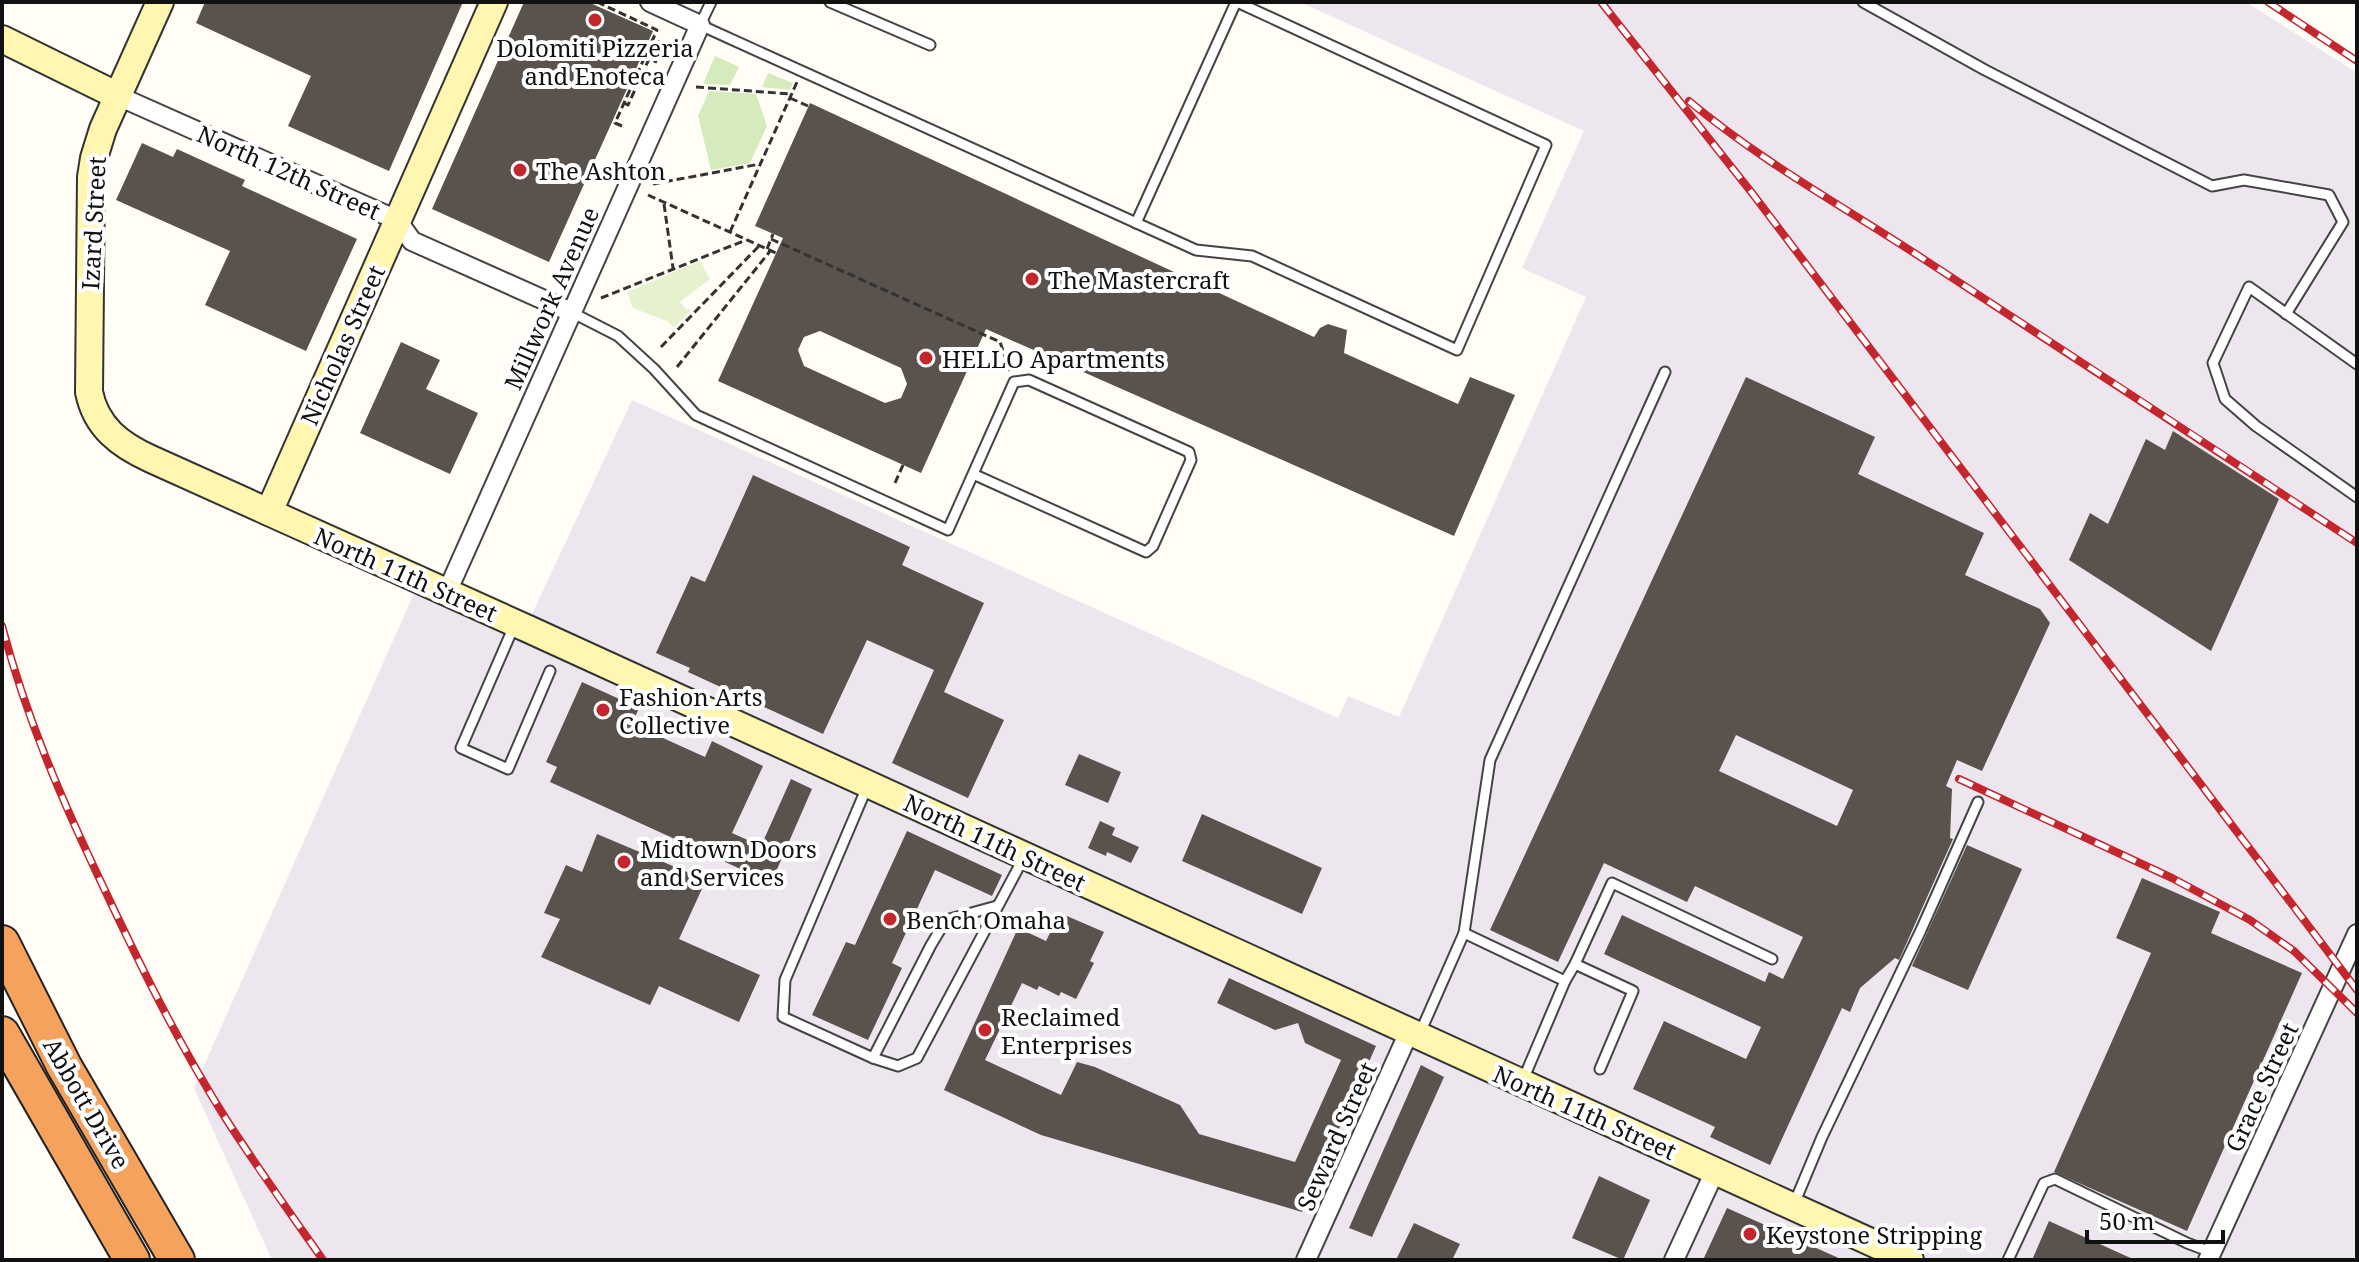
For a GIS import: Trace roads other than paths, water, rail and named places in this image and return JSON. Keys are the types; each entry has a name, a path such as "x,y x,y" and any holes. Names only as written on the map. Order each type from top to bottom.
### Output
{"highway":[{"name":"Abbott Drive","path":"2,943 64,1066 177,1260"},
{"name":"Abbott Drive","path":"2,1034 132,1260"}],"street":[{"name":"Izard Street","path":"93,409 88,382 91,177 95,150 160,2"},
{"name":"Nicholas Street","path":"269,512 494,2"},
{"path":"650,2 700,25"},
{"name":"Millwork Avenue","path":"447,592 700,25"},
{"name":"North 12th Street","path":"2,39 118,96 397,220 412,241 571,312"},
{"name":"North 11th Street","path":"93,409 109,433 133,450 1910,1260"},
{"name":"Grace Street","path":"2210,1256 2355,943"},
{"name":"Seward Street","path":"1306,1260 1414,1034"},
{"path":"1674,1260 1715,1171"}],"lane":[{"path":"711,2 700,25 1136,223 1196,250 1252,256 1457,350 1546,145 1236,2 1136,223"},
{"path":"830,2 930,45"},
{"path":"1863,2 1985,70 2212,186 2244,180 2329,195 2343,222 2286,314"},
{"path":"2357,364 2249,287 2213,363 2225,399 2256,426 2357,497"},
{"path":"571,312 618,336 654,369 696,415 948,530 1014,382 1029,380 1189,452 1191,460 1153,546 1146,552 973,474"},
{"path":"1414,1034 1464,933 1490,760 1665,372"},
{"path":"516,623 461,748 508,769 550,671"},
{"path":"868,784 785,980 783,1017 873,1058 898,1066 917,1058 1025,855"},
{"path":"1793,1207 1822,1137 1978,802"},
{"path":"1522,1083 1565,981 1612,883 1772,959"},
{"path":"873,1058 946,920 997,906"},
{"path":"1464,933 1565,981"},
{"path":"1575,964 1633,991 1600,1069"},
{"path":"2008,1260 2044,1183 2055,1179 2210,1256"}],"railway":[{"path":"1601,2 1752,193 2357,990"},
{"path":"2268,2 2357,61"},
{"path":"1689,101 1775,164 2357,543"},
{"path":"2,626 33,725 58,788 145,973 226,1119 323,1260"},
{"path":"1959,779 2172,878 2250,920 2294,951 2357,1013"}],"place":[{"name":"Dolomiti Pizzeria and Enoteca","path":"595,20"},
{"name":"The Ashton","path":"520,170"},
{"name":"The Mastercraft","path":"1032,279"},
{"name":"HELLO Apartments","path":"926,358"},
{"name":"Fashion Arts Collective","path":"603,710"},
{"name":"Midtown Doors and Services","path":"624,862"},
{"name":"Bench Omaha","path":"890,919"},
{"name":"Reclaimed Enterprises","path":"985,1030"},
{"name":"Keystone Stripping","path":"1750,1234"}]}
